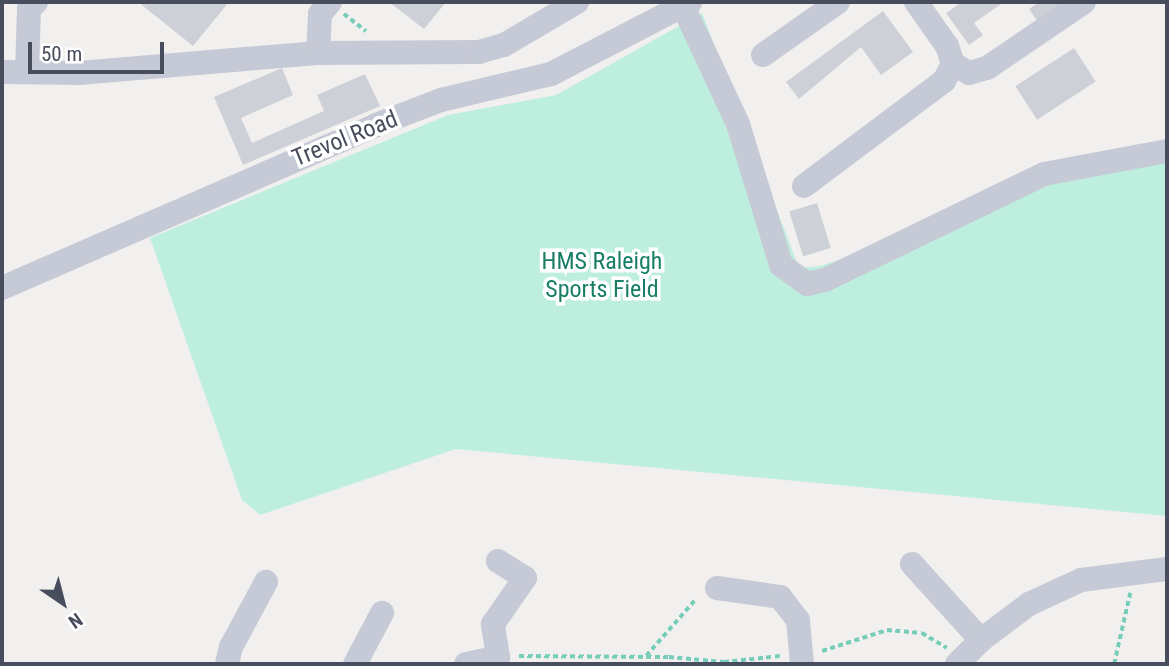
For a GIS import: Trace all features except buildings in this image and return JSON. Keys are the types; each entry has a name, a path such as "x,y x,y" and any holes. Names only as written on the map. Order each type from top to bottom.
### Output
{"street":[{"path":"27,72 29,9 36,2"},
{"path":"318,53 320,14 330,2"},
{"path":"2,72 79,73 318,53 479,52 504,45 577,2"},
{"path":"763,55 838,2"},
{"path":"916,2 947,46 953,64 969,73 988,68 1084,2"},
{"path":"687,4 738,124 781,265 807,284 825,280 1044,174 1167,151"},
{"name":"Trevol Road","path":"2,288 376,125 441,100 551,74 687,4"},
{"path":"804,186 920,101 944,81 953,64"},
{"path":"466,664 498,657 493,624 526,578 498,561"},
{"path":"912,564 981,640"},
{"path":"960,661 981,640 1029,604 1081,580 1136,570 1167,569"},
{"path":"227,664 231,647 266,582"},
{"path":"717,588 780,597 798,620 802,659"},
{"path":"355,664 382,614"}],"path":[{"path":"330,2 392,52"},
{"path":"1114,664 1136,570"},
{"path":"646,656 695,600"},
{"path":"498,657 646,656 724,662 802,659 887,630 922,634 960,661"}],"green space":[{"name":"HMS Raleigh Sports Field","path":"702,13 799,268 821,266 1167,143 1167,516 456,449 260,515 242,500 150,238 448,115 556,95"}]}
